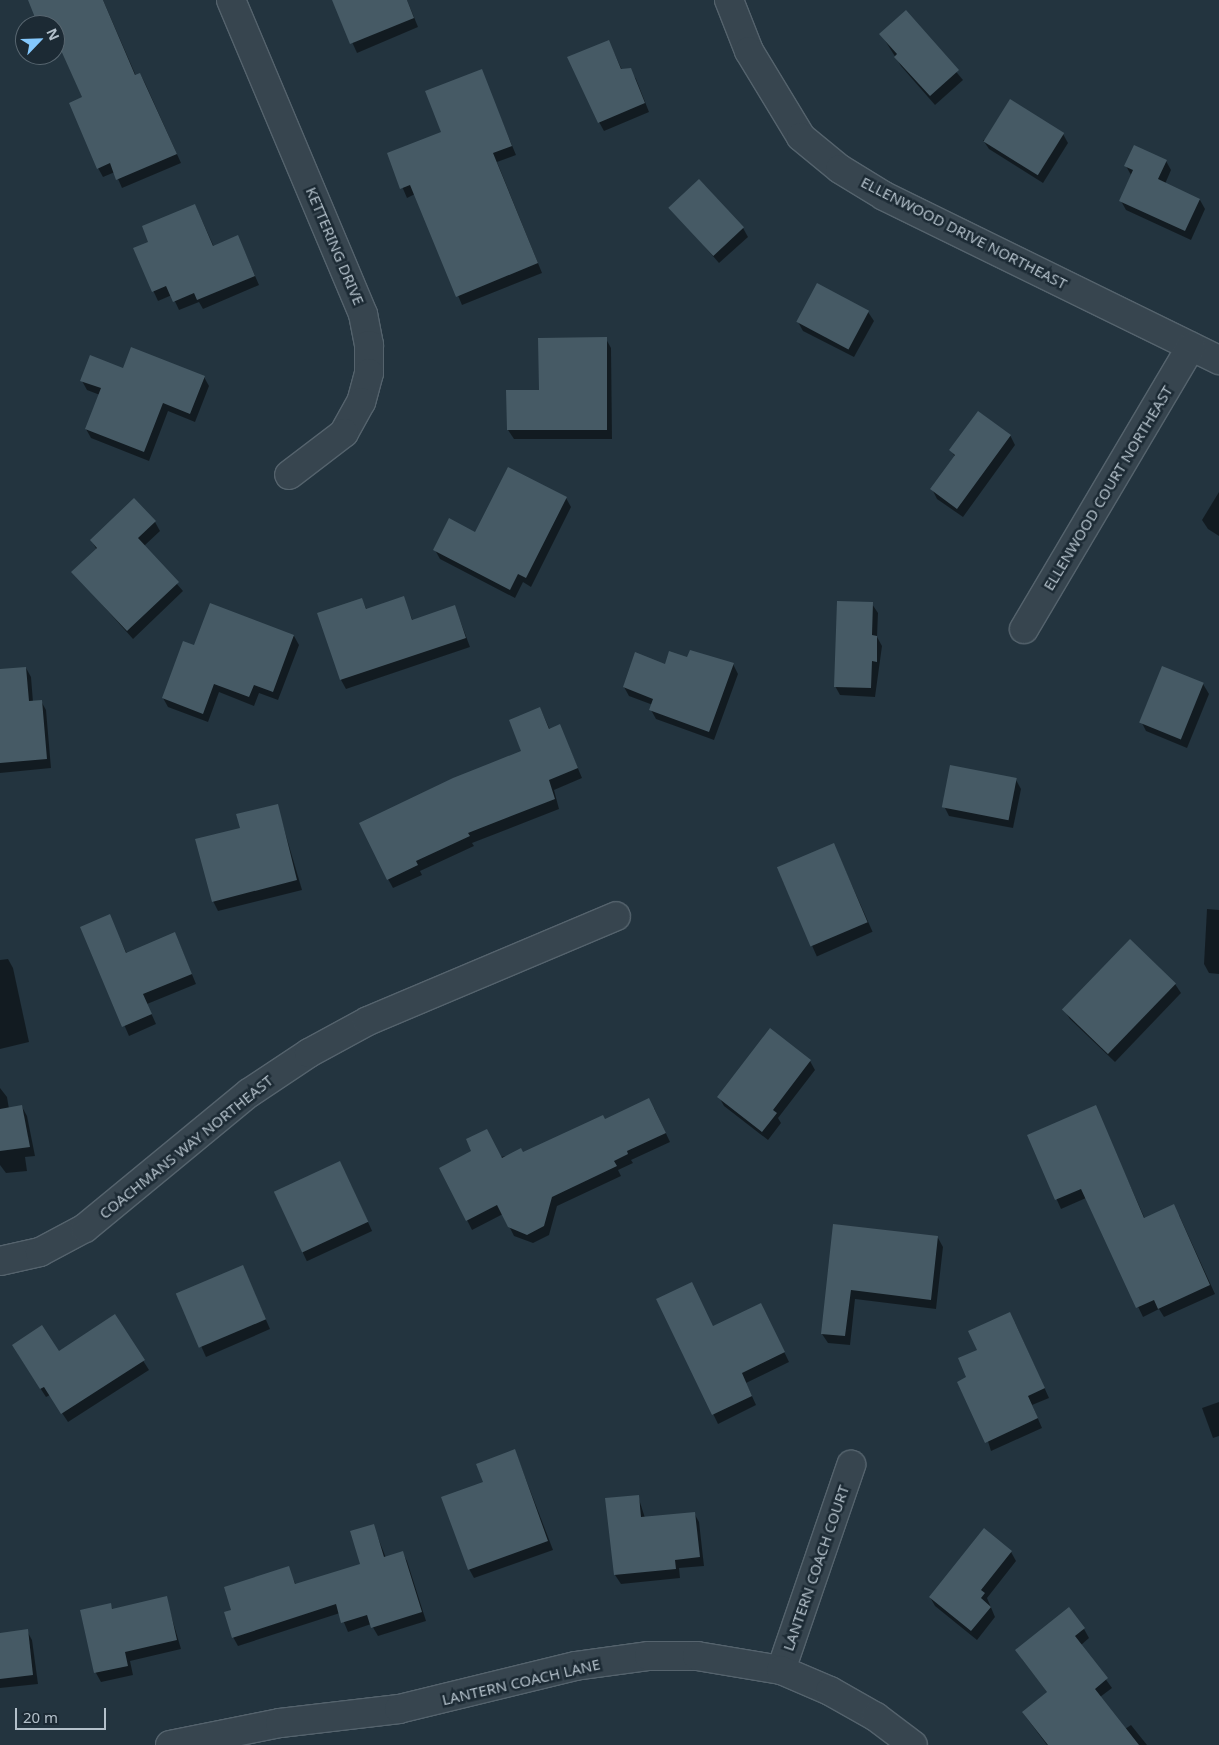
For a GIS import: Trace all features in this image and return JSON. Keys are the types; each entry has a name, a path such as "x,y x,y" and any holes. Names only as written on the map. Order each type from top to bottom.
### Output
{"street":[{"name":"KETTERING DRIVE","path":"231,0 360,304 369,344 369,373 361,402 344,433 289,475"},
{"name":"ELLENWOOD DRIVE NORTHEAST","path":"729,0 749,52 778,102 801,137 840,170 884,196 1219,360"},
{"name":"ELLENWOOD COURT NORTHEAST","path":"1024,629 1192,347"},
{"name":"COACHMANS WAY NORTHEAST","path":"0,1262 40,1252 85,1228 249,1093 309,1053 368,1021 616,916"},
{"name":"LANTERN COACH COURT","path":"781,1670 851,1466"},
{"name":"LANTERN COACH LANE","path":"170,1745 280,1723 399,1709 575,1666 649,1656 697,1656 781,1670 830,1691 876,1717 913,1745"}],"building":[{"path":"28,0 103,0 135,75 140,73 177,154 116,180 110,163 97,169 69,103 82,97 65,59 65,15 34,15"},
{"path":"332,0 407,0 414,18 350,44"},
{"path":"906,10 959,70 930,96 894,57 897,54 879,34"},
{"path":"609,40 621,69 631,68 645,103 598,123 567,57"},
{"path":"482,69 512,146 493,153 538,263 456,297 410,185 400,189 387,153 441,132 425,91"},
{"path":"1010,99 1064,133 1038,175 984,141"},
{"path":"1134,145 1167,160 1158,179 1200,199 1185,231 1119,201 1133,170 1124,166"},
{"path":"699,179 744,227 713,256 668,208"},
{"path":"195,204 213,246 238,235 255,276 197,300 194,293 173,302 166,286 152,292 133,248 148,242 142,226"},
{"path":"817,283 869,311 848,350 796,322"},
{"path":"607,337 607,430 507,430 506,390 539,390 538,338"},
{"path":"131,347 205,376 190,414 163,403 144,452 85,429 101,388 80,381 90,355 123,368"},
{"path":"978,411 1011,435 957,509 930,489 955,455 949,450"},
{"path":"508,467 567,497 526,578 518,574 510,590 433,550 449,518 475,532"},
{"path":"134,498 156,521 138,538 179,582 127,631 71,572 97,548 90,540"},
{"path":"404,596 412,620 455,605 466,638 340,680 317,613 362,598 366,609"},
{"path":"837,601 873,602 872,635 877,636 877,662 872,661 871,688 834,687"},
{"path":"210,603 294,635 273,692 254,685 249,697 214,684 203,714 162,698 183,641 194,645"},
{"path":"690,650 734,663 709,732 649,710 653,699 623,687 635,652 665,664 669,651 687,657"},
{"path":"1162,666 1204,683 1181,739 1139,723"},
{"path":"26,667 29,701 42,700 47,759 0,763 0,669"},
{"path":"540,707 549,729 560,724 578,768 549,780 555,799 468,833 470,836 416,861 418,865 387,880 359,823 453,778 521,751 509,720"},
{"path":"950,765 1017,778 1009,820 942,807"},
{"path":"278,804 297,880 212,902 195,839 240,828 236,814"},
{"path":"834,843 868,922 811,946 777,867"},
{"path":"110,914 126,953 175,932 192,974 143,994 152,1014 122,1027 80,927"},
{"path":"1130,939 1176,983 1108,1054 1062,1009"},
{"path":"770,1028 811,1060 773,1110 777,1113 762,1132 717,1097"},
{"path":"649,1098 666,1133 627,1151 628,1154 614,1161 617,1166 552,1197 544,1226 527,1235 508,1227 497,1205 466,1221 439,1168 471,1151 466,1139 487,1129 502,1158 521,1148 523,1152 603,1115 605,1119"},
{"path":"22,1105 30,1147 0,1151 0,1109"},
{"path":"1096,1105 1144,1218 1174,1204 1210,1285 1158,1309 1154,1300 1136,1308 1081,1189 1055,1200 1027,1135"},
{"path":"340,1161 368,1222 302,1253 274,1192"},
{"path":"833,1224 938,1236 931,1300 851,1290 845,1336 821,1334"},
{"path":"243,1265 266,1319 199,1348 176,1294"},
{"path":"692,1282 713,1326 761,1303 785,1352 742,1373 752,1396 712,1415 656,1299"},
{"path":"1010,1312 1045,1388 1028,1396 1038,1418 985,1443 957,1382 966,1377 958,1358 977,1350 968,1331"},
{"path":"115,1314 145,1360 61,1414 44,1387 40,1389 12,1345 42,1325 59,1351"},
{"path":"515,1449 548,1541 468,1570 441,1497 483,1482 476,1464"},
{"path":"639,1495 641,1517 695,1512 700,1557 675,1560 676,1569 614,1575 605,1498"},
{"path":"374,1524 384,1557 403,1551 422,1612 371,1628 367,1615 341,1623 336,1604 232,1638 224,1612 231,1610 224,1587 289,1566 295,1584 360,1564 350,1531"},
{"path":"984,1528 1012,1551 981,1590 985,1593 981,1598 991,1607 971,1631 929,1597"},
{"path":"167,1596 177,1640 125,1652 128,1666 94,1673 80,1610 111,1603 112,1609"},
{"path":"1069,1607 1085,1628 1075,1636 1108,1678 1095,1689 1139,1745 1048,1745 1022,1712 1047,1692 1015,1650"},
{"path":"28,1629 33,1675 0,1679 0,1633"}]}
